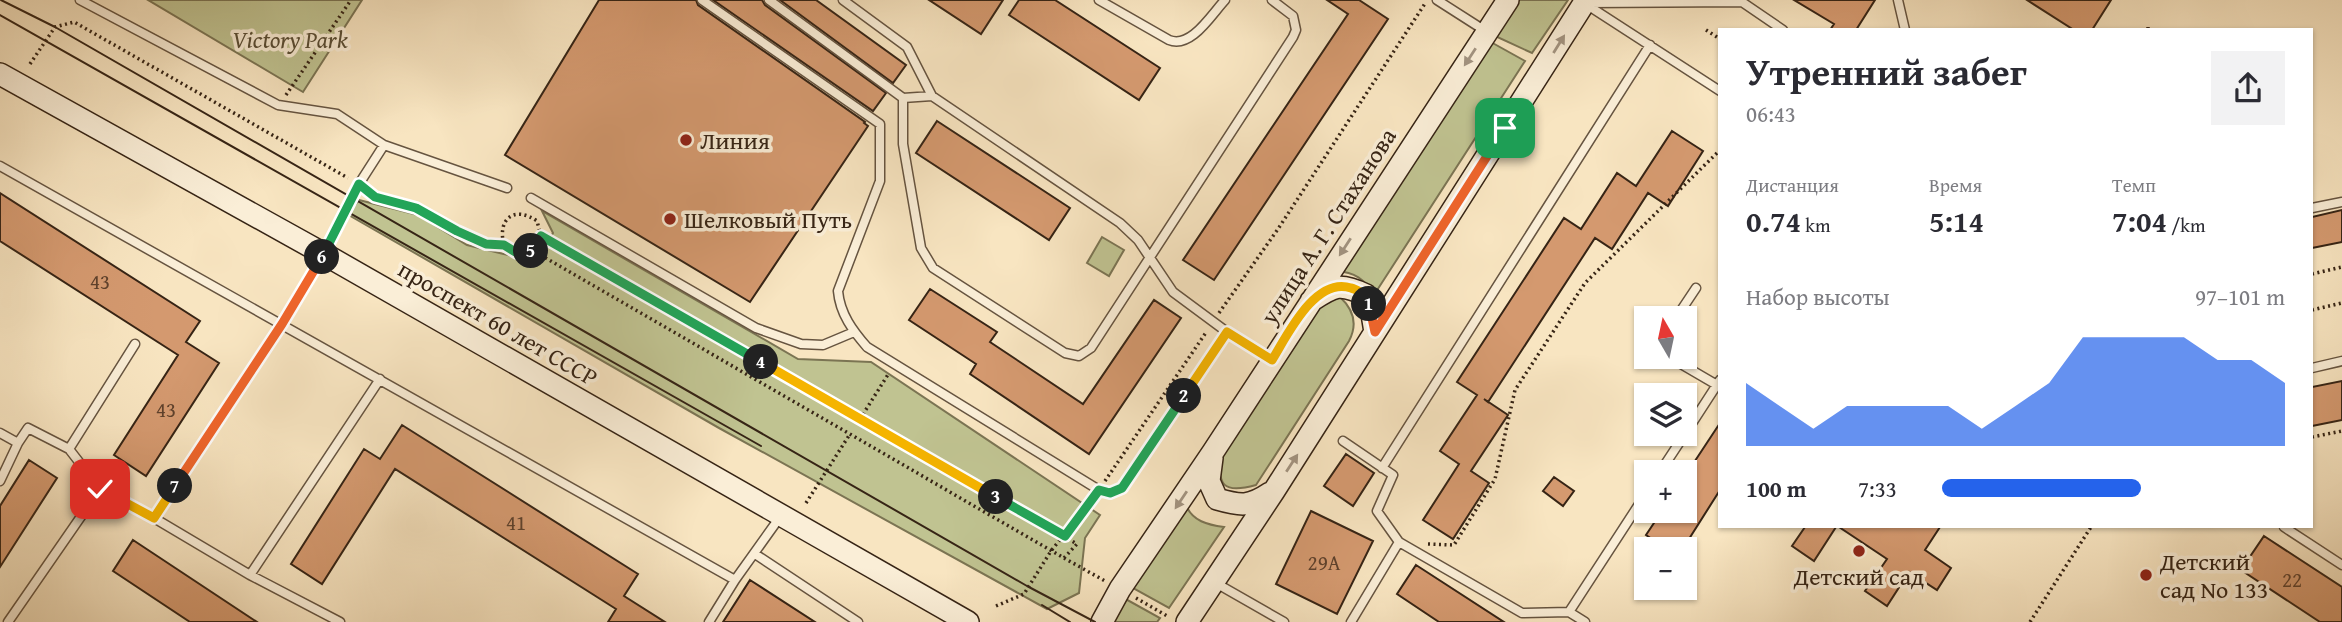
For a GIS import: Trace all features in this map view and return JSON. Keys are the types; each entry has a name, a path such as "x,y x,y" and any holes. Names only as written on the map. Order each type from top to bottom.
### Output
{"main road":[{"name":"улица А. Г. Стаханова","path":"1102,622 1120,589 1213,452 1507,0"},
{"path":"1187,622 1274,491 1585,1"},
{"name":"проспект 60 лет СССР","path":"0,74 324,254 968,622"},
{"path":"1310,302 1331,288 1349,287 1366,295 1375,332"},
{"path":"1213,452 1209,481 1217,499 1240,506 1256,503 1274,491"}],"lane":[{"path":"80,0 278,105 337,114 384,145 507,188"},
{"path":"702,0 880,124 880,181 838,291 839,302 854,332 867,347 1099,490 1110,493 1122,488 1227,332"},
{"path":"769,0 903,98 932,96"},
{"path":"843,0 907,47 932,96 1120,223 1130,231 1173,292 1227,332 1272,360"},
{"path":"1099,0 1168,40 1180,42 1191,37 1225,0"},
{"path":"903,98 903,144 920,248 933,268 1065,353 1079,356 1091,348 1293,37 1296,30 1293,16 1272,0"},
{"path":"1437,0 1487,32"},
{"path":"1898,0 1905,28"},
{"path":"1585,1 1742,2 1780,28"},
{"path":"1585,1 1718,90"},
{"path":"1382,468 1650,45"},
{"path":"154,518 282,324 324,254 359,184 384,145"},
{"path":"0,166 735,580"},
{"path":"531,198 756,328 801,344 823,345 854,332"},
{"path":"2313,208 2342,202"},
{"path":"1684,306 1696,288"},
{"path":"69,449 135,344"},
{"path":"2313,368 2342,361"},
{"path":"1693,369 1718,382"},
{"path":"250,575 380,379"},
{"path":"1697,416 1718,384"},
{"path":"0,481 28,428 69,449 100,489 250,575 340,622"},
{"path":"0,433 18,443"},
{"path":"1343,441 1393,475 1377,511 1399,542 1522,613 1569,612 1585,622"},
{"path":"8,622 100,489"},
{"path":"1569,612 1634,512"},
{"path":"709,622 781,515"},
{"path":"2286,528 2342,565"},
{"path":"1352,622 1399,542"},
{"path":"755,554 858,622"},
{"path":"1213,582 1284,622"}],"path":[{"path":"278,105 351,0"},
{"path":"996,606 1024,594 1051,551 1099,490 1278,229 1427,0"},
{"path":"30,64 55,27 74,22 359,184 375,197 416,208 486,244 504,245 517,253 532,250 1064,558 1077,544 541,236 537,221 526,214 512,215 504,222 500,232 504,245"},
{"path":"1706,30 1718,38"},
{"path":"1399,542 1454,545 1495,479 1515,390 1585,283 1718,152"},
{"path":"532,250 541,236"},
{"path":"2313,274 2342,267"},
{"path":"2313,310 2342,303"},
{"path":"860,419 894,365"},
{"path":"2313,437 2342,431"},
{"path":"806,503 850,434"},
{"path":"2030,622 2090,528"}],"green space":[{"name":"Victory Park","path":"148,0 362,0 303,92"},
{"path":"1515,0 1568,0 1532,53 1493,35"},
{"path":"1489,41 1525,61 1374,295 1358,277 1336,271"},
{"path":"359,200 418,215 467,245 536,262 553,233 542,211 798,359 871,362 1100,515 1085,538 1079,593 1047,609 719,428 347,214"},
{"path":"1102,237 1124,250 1109,276 1087,263"},
{"path":"1340,297 1349,307 1353,318 1349,341 1256,485 1230,488 1225,485 1220,474 1219,454 1313,307"},
{"path":"1186,505 1192,515 1201,521 1224,527 1169,608 1131,587"},
{"path":"1122,597 1160,618 1157,622 1106,622"}],"building":[{"name":"Линия","path":"599,0 696,0 698,5 868,126 750,302 505,155"},
{"path":"713,0 762,0 765,5 886,93 873,111"},
{"path":"780,0 816,0 906,65 893,83"},
{"path":"929,0 1003,0 981,34"},
{"path":"1019,0 1055,0 1160,68 1139,100 1009,15"},
{"path":"1327,0 1359,0 1388,19 1214,280 1183,260 1348,14"},
{"path":"1794,0 1875,0 1857,28 1831,28 1834,24"},
{"path":"2027,0 2111,0 2093,28 2071,28"},
{"path":"937,121 1070,208 1049,240 916,153"},
{"path":"1672,131 1703,151 1668,206 1648,193 1612,249 1595,238 1488,402 1508,415 1471,471 1489,483 1453,539 1423,520 1459,464 1440,451 1477,395 1457,382 1564,218 1581,229 1617,173 1636,186"},
{"path":"0,193 200,321 186,342 219,363 146,476 114,455 178,355 0,241"},
{"path":"2342,210 2342,242 2313,248 2313,217"},
{"path":"930,289 997,332 990,342 1083,404 1154,300 1181,318 1089,454 970,374 976,364 909,320"},
{"path":"2342,381 2342,420 2313,426 2313,387"},
{"path":"402,425 638,574 624,596 665,622 608,622 616,609 395,469 322,584 291,564 364,449 380,459"},
{"path":"1718,426 1718,493 1690,537 1646,535 1654,523 1697,523 1696,460"},
{"path":"1346,454 1374,473 1353,506 1324,486"},
{"path":"29,460 57,478 0,567 0,506"},
{"path":"1554,477 1574,491 1563,506 1543,491"},
{"path":"1311,511 1373,541 1337,614 1276,584"},
{"path":"1804,528 1835,528 1814,561 1792,546"},
{"path":"1840,528 1939,528 1925,550 1951,568 1937,590 1909,572 1887,606 1865,591 1887,559"},
{"path":"2264,536 2342,587 2342,622 2320,622 2241,570"},
{"path":"133,540 257,622 190,622 113,571"},
{"path":"1416,565 1504,622 1439,622 1397,594"},
{"path":"750,580 815,622 723,622"}],"tram line":[{"path":"1,0 55,27 1027,586 1095,622"},
{"path":"0,15 761,446"},
{"path":"1042,605 1070,622"}],"place":[{"name":"Линия","path":"686,140"},
{"name":"Шелковый Путь","path":"670,219"},
{"name":"Детский сад","path":"1859,551"},
{"name":"Детский сад No 133","path":"2146,575"}],"route":[{"path":"100,489 154,518 282,324 324,254 359,184 375,197 416,208 486,244 504,245 517,253 532,250 541,236 1065,536 1099,490 1110,493 1122,488 1227,332 1272,360 1310,302 1331,288 1349,287 1366,295 1375,332 1505,128"}]}
